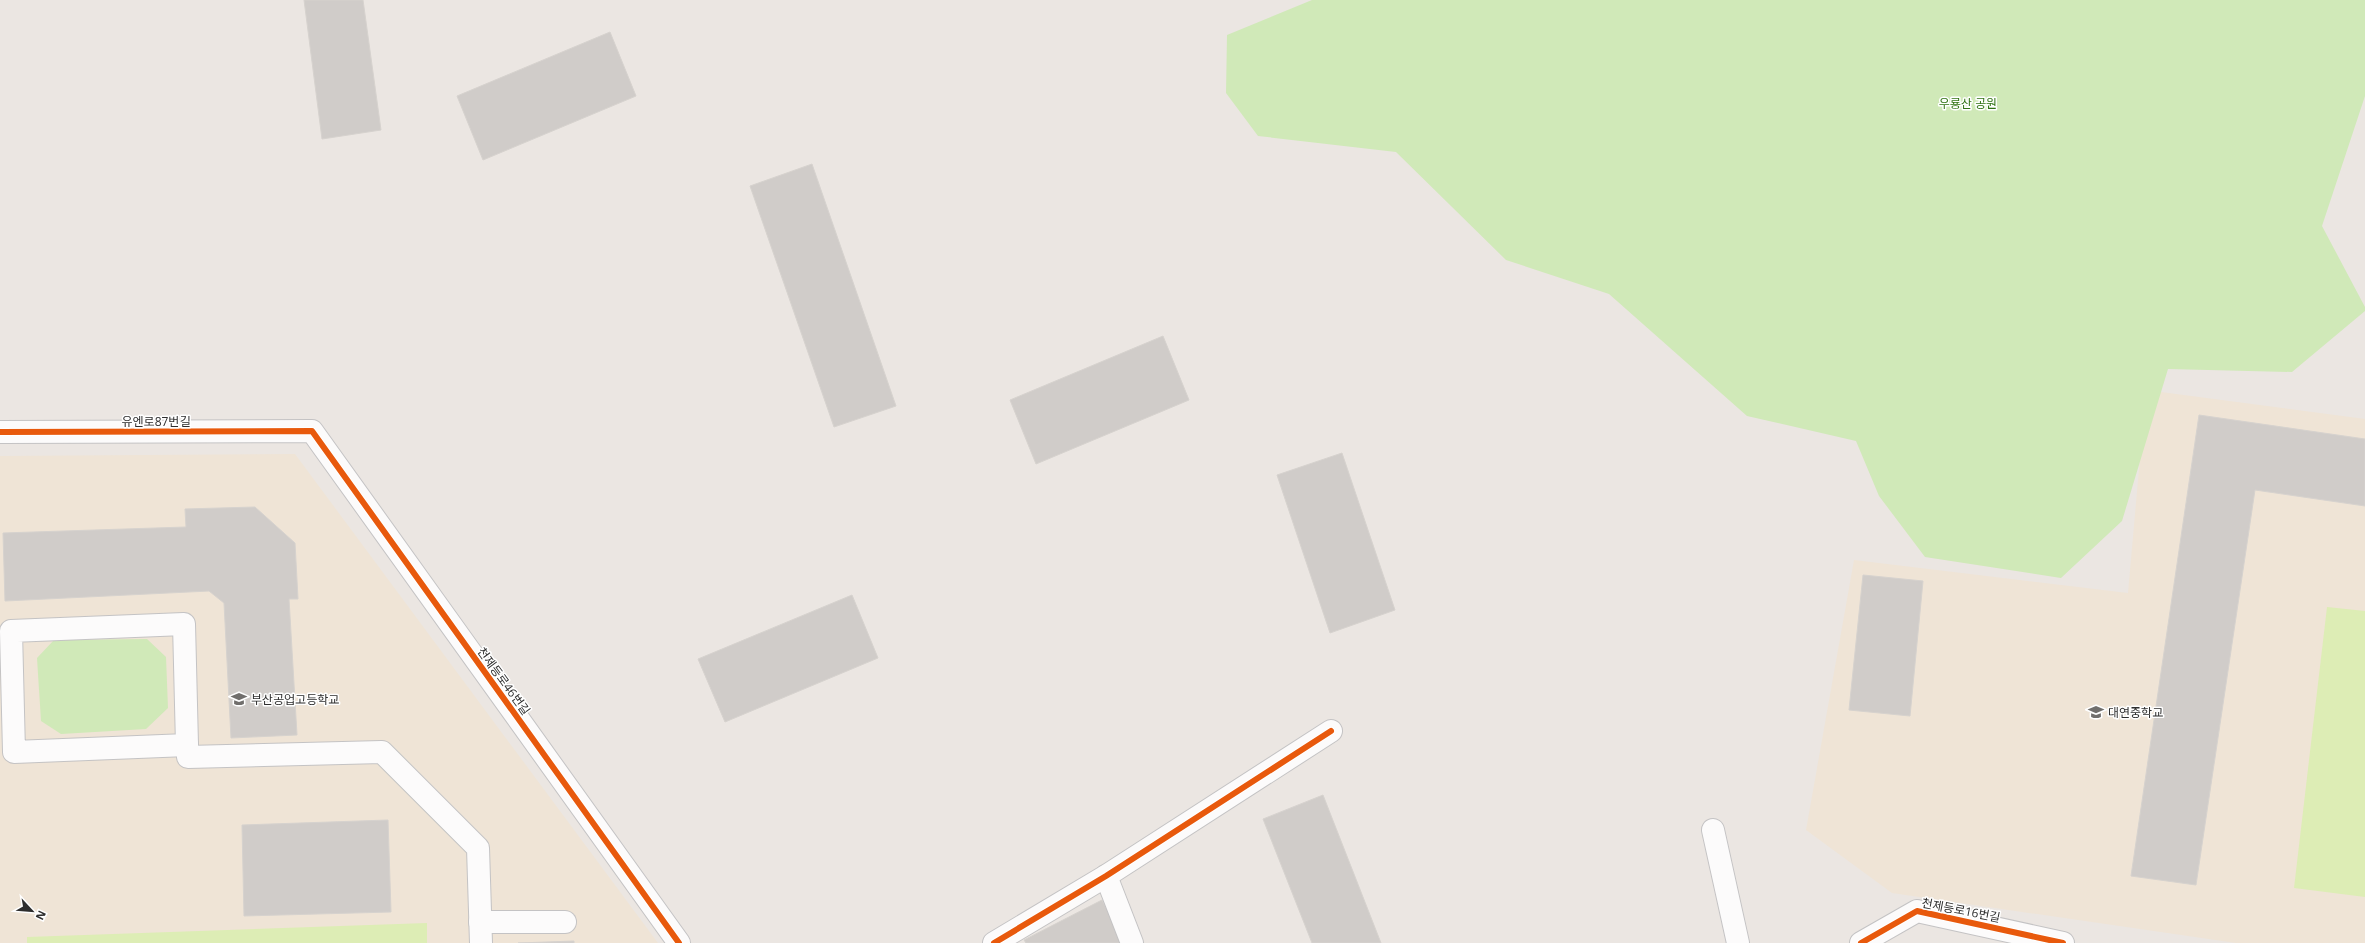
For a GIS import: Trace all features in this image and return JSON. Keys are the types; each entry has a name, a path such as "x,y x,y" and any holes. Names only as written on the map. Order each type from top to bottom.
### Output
{"street":[{"name":"유엔로87번길","path":"0,432 312,431"},
{"name":"천제등로46번길","path":"312,431 679,943"},
{"path":"187,744 14,752 7,730 11,631 184,624 188,757 382,752 478,848 481,933 565,922"},
{"path":"994,943 1106,876 1331,731"},
{"path":"1713,830 1738,943"},
{"path":"1106,876 1132,943"},
{"name":"천제등로16번길","path":"1861,943 1917,910 2063,943"}],"shaded area":[{"name":"대연중학교","path":"2146,390 2365,419 2365,943 2236,943 1892,893 1806,830 1854,560 2128,593"},
{"name":"부산공업고등학교","path":"295,454 658,943 0,943 0,456"}],"green space":[{"name":"우룡산 공원","path":"1312,0 2365,0 2365,96 2322,226 2365,307 2365,311 2292,372 2168,369 2122,521 2061,578 1925,557 1879,496 1856,441 1747,416 1609,294 1506,260 1396,152 1258,136 1226,93 1227,35"},
{"path":"2327,607 2365,611 2365,897 2294,888"},
{"path":"147,639 166,657 168,708 146,729 61,734 41,721 37,658 54,640"},
{"path":"427,923 427,943 27,943 27,937"}],"building":[{"path":"304,0 363,0 381,130 322,139"},
{"path":"610,32 636,96 483,160 457,96"},
{"path":"812,164 896,406 834,427 750,186"},
{"path":"1163,336 1189,400 1036,464 1010,400"},
{"path":"2199,415 2365,439 2365,506 2255,490 2196,885 2131,876"},
{"path":"1342,453 1395,610 1330,633 1277,475"},
{"path":"255,507 295,543 298,599 289,599 297,735 231,738 224,603 209,591 5,601 3,533 186,527 185,509"},
{"path":"1863,575 1923,581 1910,716 1849,710"},
{"path":"852,595 878,658 725,722 698,659"},
{"path":"1323,795 1381,943 1312,943 1263,819"},
{"path":"388,820 391,912 244,916 242,825"},
{"path":"1102,900 1124,943 1026,943 1024,940"},
{"path":"574,941 574,943 518,943"}],"cycle path":[{"path":"0,432 312,431 679,943"},
{"path":"994,943 1106,876 1331,731"},
{"path":"1861,943 1917,911 2063,943"}],"place":[{"name":"부산공업고등학교","path":"239,699"},
{"name":"대연중학교","path":"2096,712"}]}
